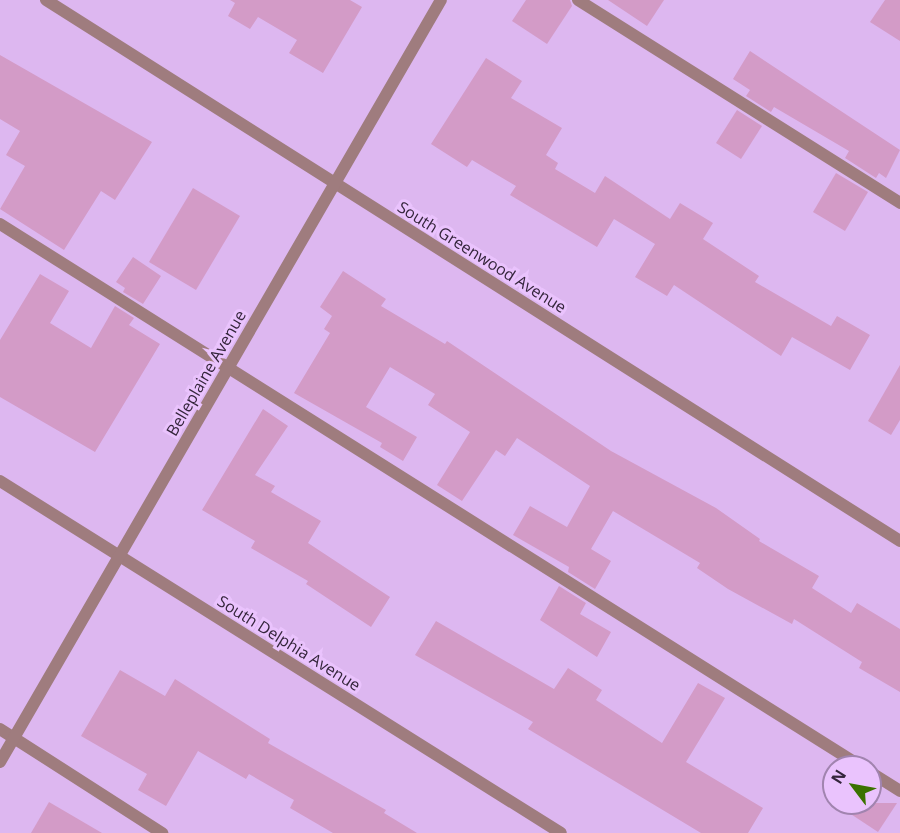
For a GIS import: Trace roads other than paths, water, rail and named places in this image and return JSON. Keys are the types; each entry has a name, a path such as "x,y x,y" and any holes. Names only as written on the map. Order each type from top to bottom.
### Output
{"street":[{"name":"South Greenwood Avenue","path":"46,0 900,541"},
{"name":"Belleplaine Avenue","path":"0,762 441,0"},
{"path":"578,0 900,203"},
{"path":"0,224 843,755"},
{"name":"South Delphia Avenue","path":"0,481 561,833"},
{"path":"0,729 162,833"},
{"path":"882,780 900,791"}]}
